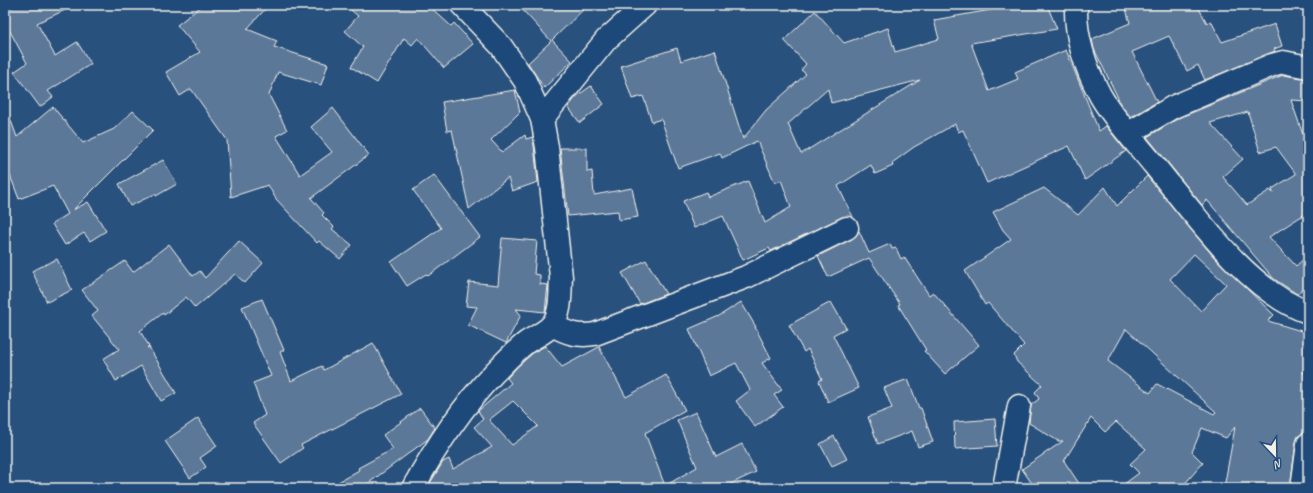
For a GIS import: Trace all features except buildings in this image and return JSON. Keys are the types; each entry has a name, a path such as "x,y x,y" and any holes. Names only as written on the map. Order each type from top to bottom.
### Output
{"street":[{"path":"413,488 426,465 462,412 493,374 525,344 552,325 557,314 561,278 548,147 542,119 525,81 501,46 462,5"},
{"path":"542,119 606,40 644,5"},
{"path":"1076,5 1080,45 1087,67 1101,97 1183,202 1249,274 1273,296 1292,307 1308,312"},
{"path":"1129,133 1173,107 1272,65 1283,62 1308,67"},
{"path":"552,325 570,334 582,336 595,334 746,277 847,228"},
{"path":"1004,488 1019,406"},
{"path":"1302,488 1308,444"}]}
